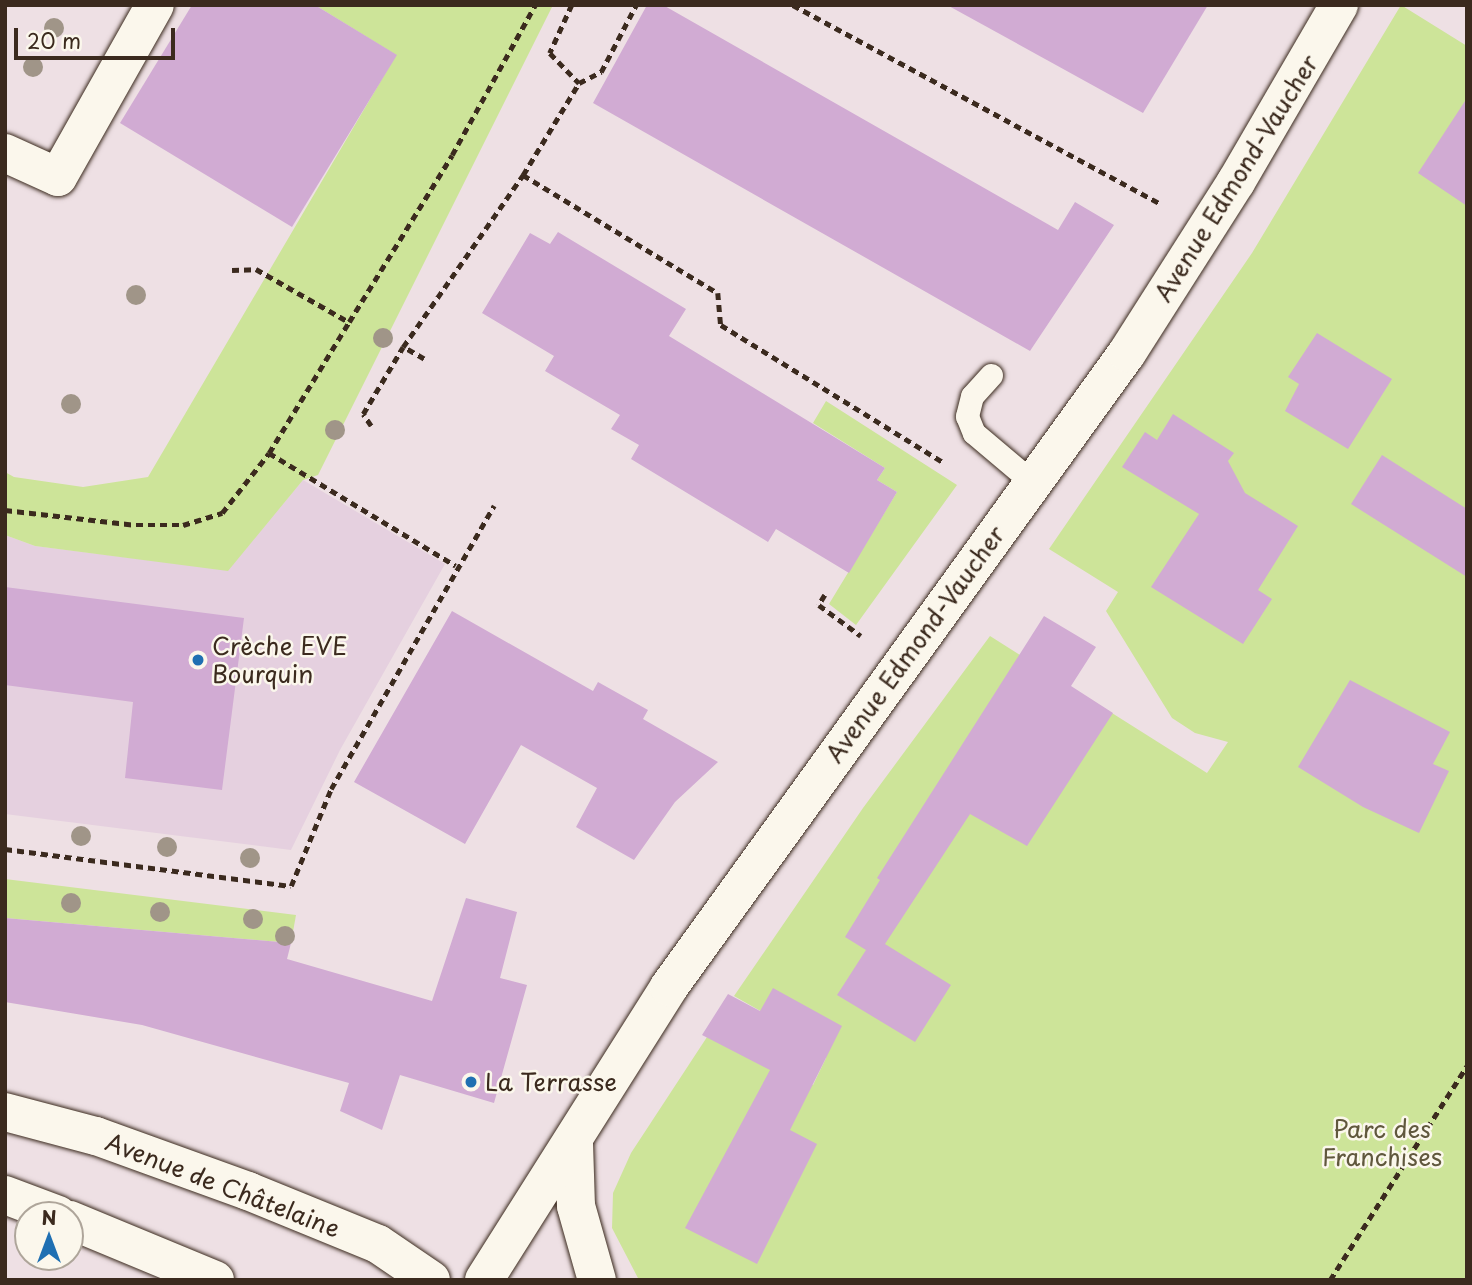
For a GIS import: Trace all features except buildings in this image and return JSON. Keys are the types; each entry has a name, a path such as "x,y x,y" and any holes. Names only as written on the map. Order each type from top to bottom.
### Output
{"street":[{"path":"5,153 58,177 155,5"},
{"name":"Avenue Edmond-Vaucher","path":"484,1280 574,1143 669,987 1156,308 1339,5"},
{"name":"Avenue de Châtelaine","path":"5,1112 96,1136 248,1191 378,1244 430,1280"},
{"path":"574,1143 576,1206 597,1280"},
{"path":"84,1226 215,1280"}],"lane":[{"path":"991,375 972,396 967,416 974,433 1032,482"}],"path":[{"path":"5,510 50,518 183,525 222,513 269,453 452,155 536,5"},
{"path":"572,5 550,53 579,83"},
{"path":"370,426 363,414 403,347 523,175 579,83 601,72 636,5"},
{"path":"793,5 1159,203"},
{"path":"523,175 718,293 721,325 949,466"},
{"path":"232,270 256,269 349,322"},
{"path":"403,347 424,359"},
{"path":"269,453 456,566"},
{"path":"5,849 291,886 331,789 456,566 494,505"},
{"path":"825,595 819,605 861,636"},
{"path":"1330,1280 1467,1066"}],"shaded area":[{"name":"Crèche EVE Bourquin","path":"303,480 445,564 340,750 291,850 5,814 5,535 35,546 228,570"}],"green space":[{"path":"315,5 553,5 318,475 303,480 228,571 35,546 5,535 5,472 14,477 83,487 148,477 396,55"},
{"name":"Parc des Franchises","path":"1401,5 1467,46 1467,1280 639,1280 612,1228 613,1193 631,1153 707,1037 813,1085 826,1058 821,1045 734,996 863,808 990,636 1207,773 1228,742 1195,733 1172,718 1106,611 1118,592 1049,549 1252,253"},
{"path":"826,401 957,485 856,625 829,604 897,492 877,480 885,468 813,423"},
{"path":"5,879 296,915 291,943 5,918"}],"place":[{"name":"Crèche EVE Bourquin","path":"198,660"},
{"name":"La Terrasse","path":"471,1082"}]}
